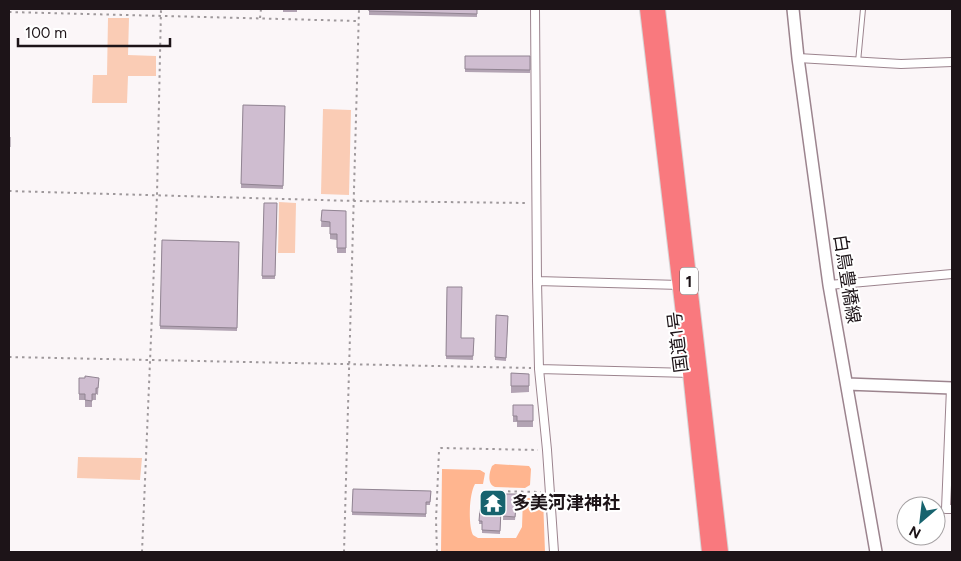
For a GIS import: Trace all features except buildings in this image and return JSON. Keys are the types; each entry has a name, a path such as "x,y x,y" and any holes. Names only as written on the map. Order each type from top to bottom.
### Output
{"highway":[{"name":"国道1号","path":"647,9 709,552"},
{"name":"国道1号","path":"658,9 721,552"}],"main road":[{"name":"白鳥豊橋線","path":"793,9 829,285 876,552"},
{"path":"847,384 952,388"}],"street":[{"path":"535,9 539,369 554,552"},
{"path":"798,58 901,64 952,62"},
{"path":"829,285 952,274"},
{"path":"537,281 680,285"},
{"path":"539,369 690,373"},
{"path":"952,388 946,509 952,509"}],"lane":[{"path":"858,62 864,9"}],"path":[{"path":"142,552 157,195 161,9"},
{"path":"260,18 261,9"},
{"path":"344,552 359,9"},
{"path":"9,12 358,20"},
{"path":"9,191 354,201 537,204"},
{"path":"9,357 539,369"},
{"path":"437,552 436,520 439,451 441,448 547,450"},
{"path":"488,511 489,491 542,492"},
{"path":"488,505 503,506"},
{"path":"498,513 499,506"},
{"path":"9,552 42,552"}],"shaded area":[{"path":"108,18 129,18 128,55 156,56 156,76 128,76 127,103 92,103 93,75 107,75"},
{"path":"323,109 351,110 349,195 321,194"},
{"path":"279,202 296,203 295,253 278,253"},
{"path":"78,457 142,458 140,480 77,478"},
{"path":"495,464 529,466 531,469 530,485 525,488 492,486 490,475 492,466"},
{"path":"442,469 480,470 485,473 483,484 475,484 470,502 471,530 473,535 478,538 516,538 522,527 523,498 543,498 545,552 441,552"}],"place":[{"name":"多美河津神社","path":"493,503"}]}
